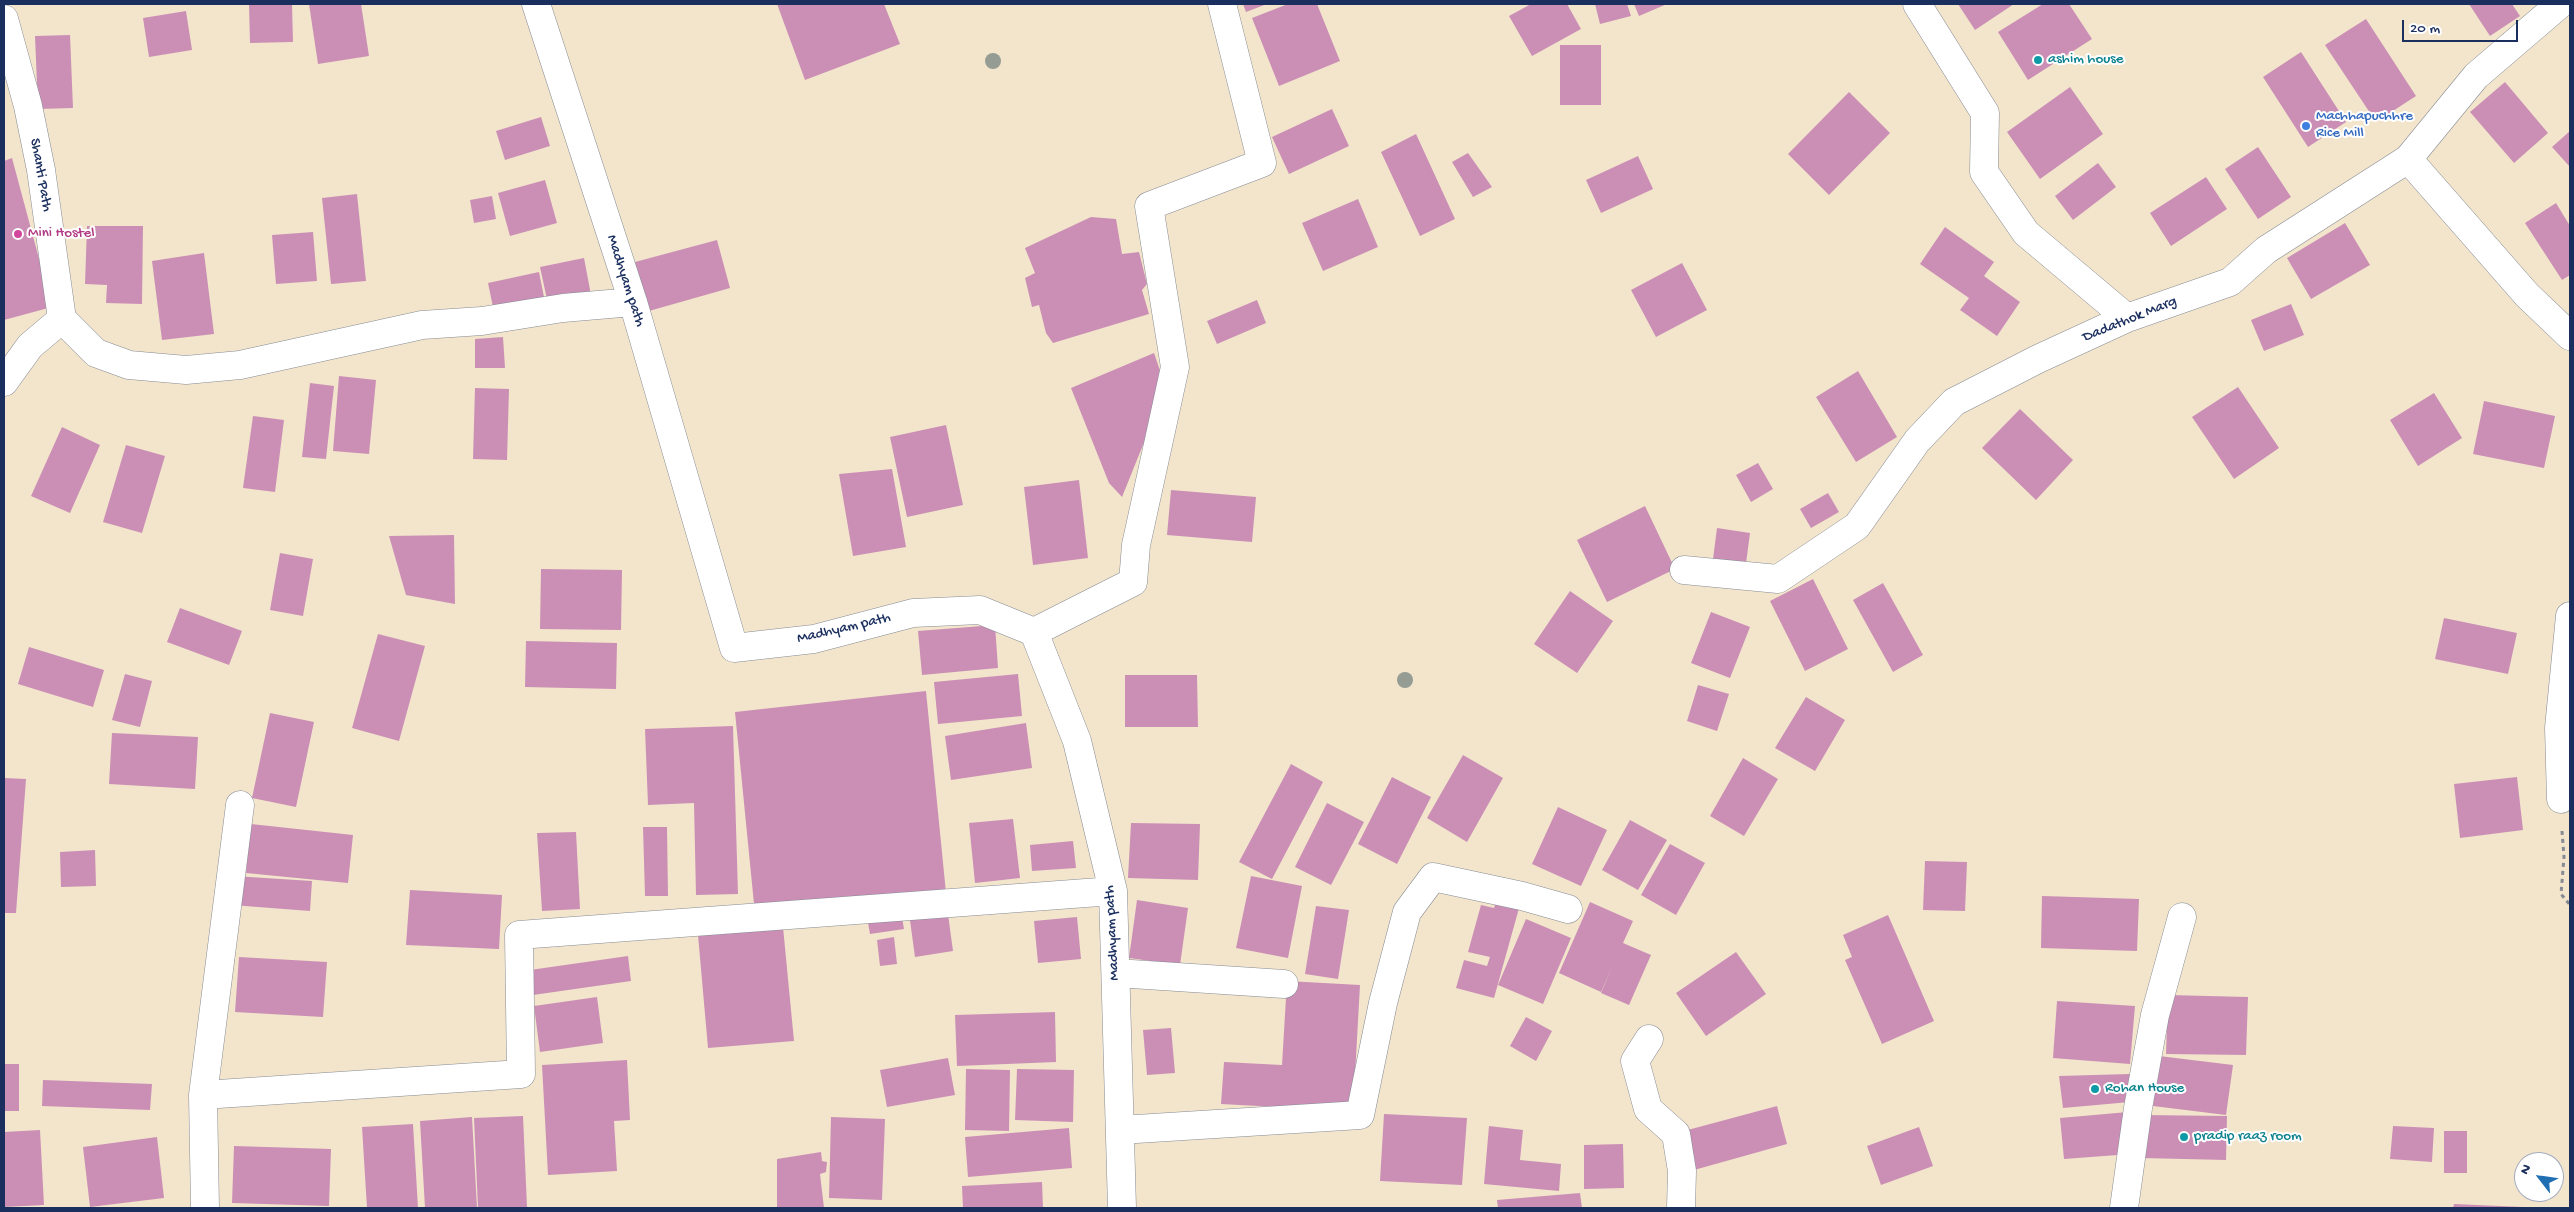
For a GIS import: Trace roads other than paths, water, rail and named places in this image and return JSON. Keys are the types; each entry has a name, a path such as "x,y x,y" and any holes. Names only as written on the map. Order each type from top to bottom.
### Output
{"street":[{"name":"Madhyam path","path":"536,4 633,302 734,648 814,639 913,613 980,610 1034,632 1077,741 1113,891 1122,1208"},
{"path":"1034,632 1134,582 1136,545 1175,367 1149,206 1262,163 1222,4"},
{"path":"1917,4 1985,113 1984,172 2026,234 2128,318"},
{"name":"Dadathok Marg","path":"1684,570 1778,579 1857,526 1917,441 1954,402 2038,359 2128,318 2230,282 2266,250 2408,159 2476,76 2560,4"},
{"name":"Shanti Path","path":"4,19 28,106 39,161 62,320"},
{"path":"2408,159 2527,295 2570,336"},
{"path":"4,382 30,346 62,320 96,353 130,365 186,370 240,366 422,325 482,321 563,308 633,302"},
{"path":"2560,799 2559,728 2570,616"},
{"path":"204,1208 204,1095 240,805"},
{"path":"1120,1130 1360,1115 1383,1003 1407,912 1433,877 1522,896 1568,909"},
{"path":"204,1095 520,1074 519,935 1113,891"},
{"path":"2124,1208 2155,1015 2182,917"},
{"path":"1116,973 1284,984"},
{"path":"1649,1040 1635,1061 1648,1109 1676,1134 1682,1171 1681,1208"}],"place":[{"name":"ashim house","path":"2038,60"},
{"name":"Machhapuchhre Rice Mill","path":"2306,126"},
{"name":"Mini Hostel","path":"18,234"},
{"name":"Rohan House","path":"2095,1089"},
{"name":"pradip raaz room","path":"2184,1137"}]}
